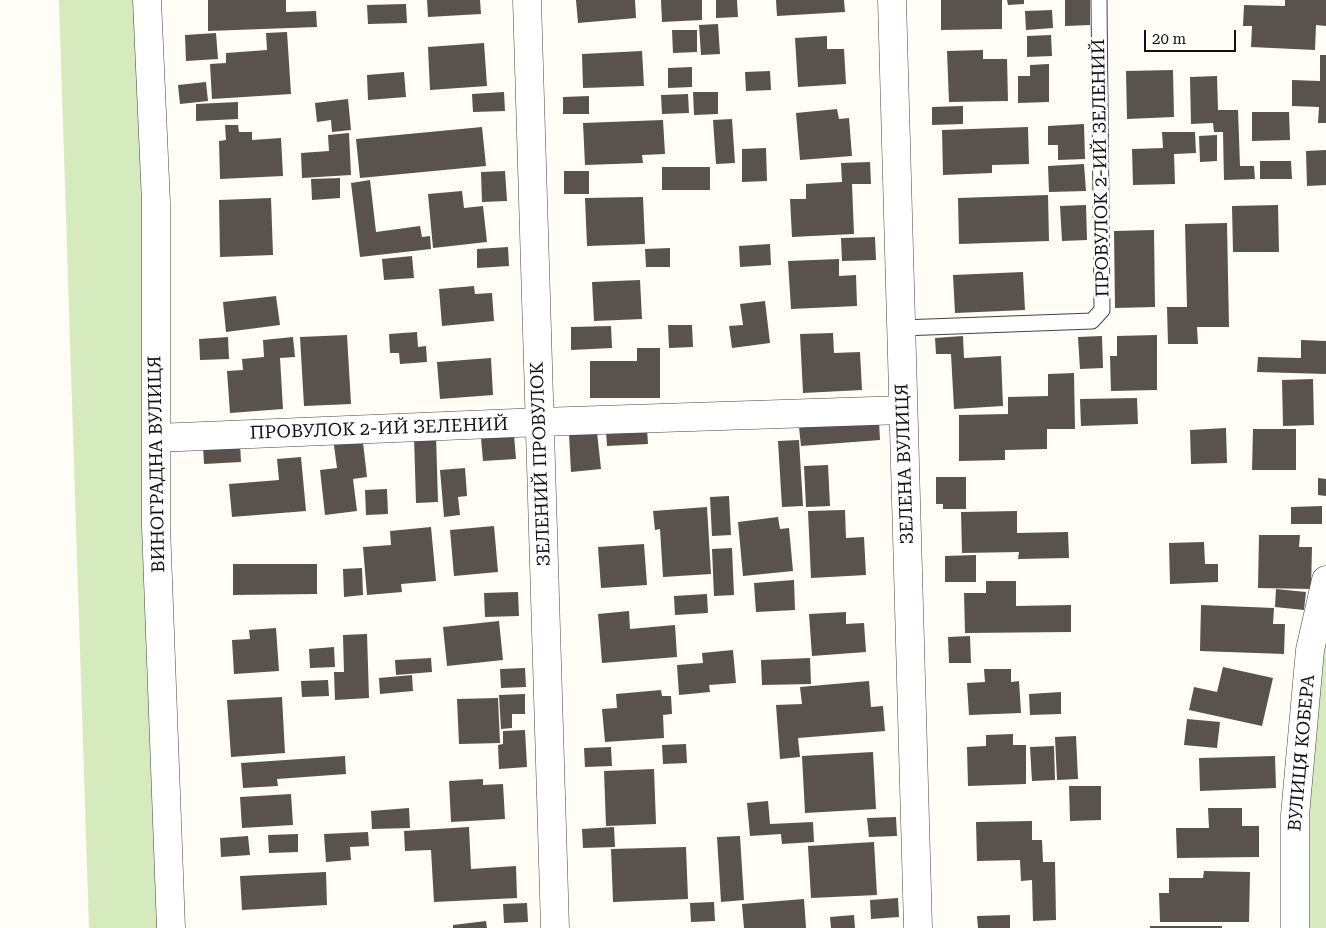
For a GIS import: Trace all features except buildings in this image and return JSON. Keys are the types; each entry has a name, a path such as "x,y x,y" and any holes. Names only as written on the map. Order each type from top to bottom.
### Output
{"street":[{"name":"ВИНОГРАДНА ВУЛИЦЯ","path":"147,0 156,203 156,526 171,928"},
{"name":"ЗЕЛЕНИЙ ПРОВУЛОК","path":"527,0 555,928"},
{"name":"ЗЕЛЕНА ВУЛИЦЯ","path":"892,0 918,928"},
{"name":"ПРОВУЛОК 2-ИЙ ЗЕЛЕНИЙ","path":"156,438 540,422 903,410"},
{"name":"ВУЛИЦЯ КОБЕРА","path":"1295,928 1294,815 1310,650 1326,580"}],"lane":[{"name":"ПРОВУЛОК 2-ИЙ ЗЕЛЕНИЙ","path":"901,328 1092,321 1102,310 1099,0"}],"green space":[{"path":"59,0 135,0 145,201 160,928 89,928"},
{"path":"1326,619 1326,928 1305,928 1305,812"}]}
